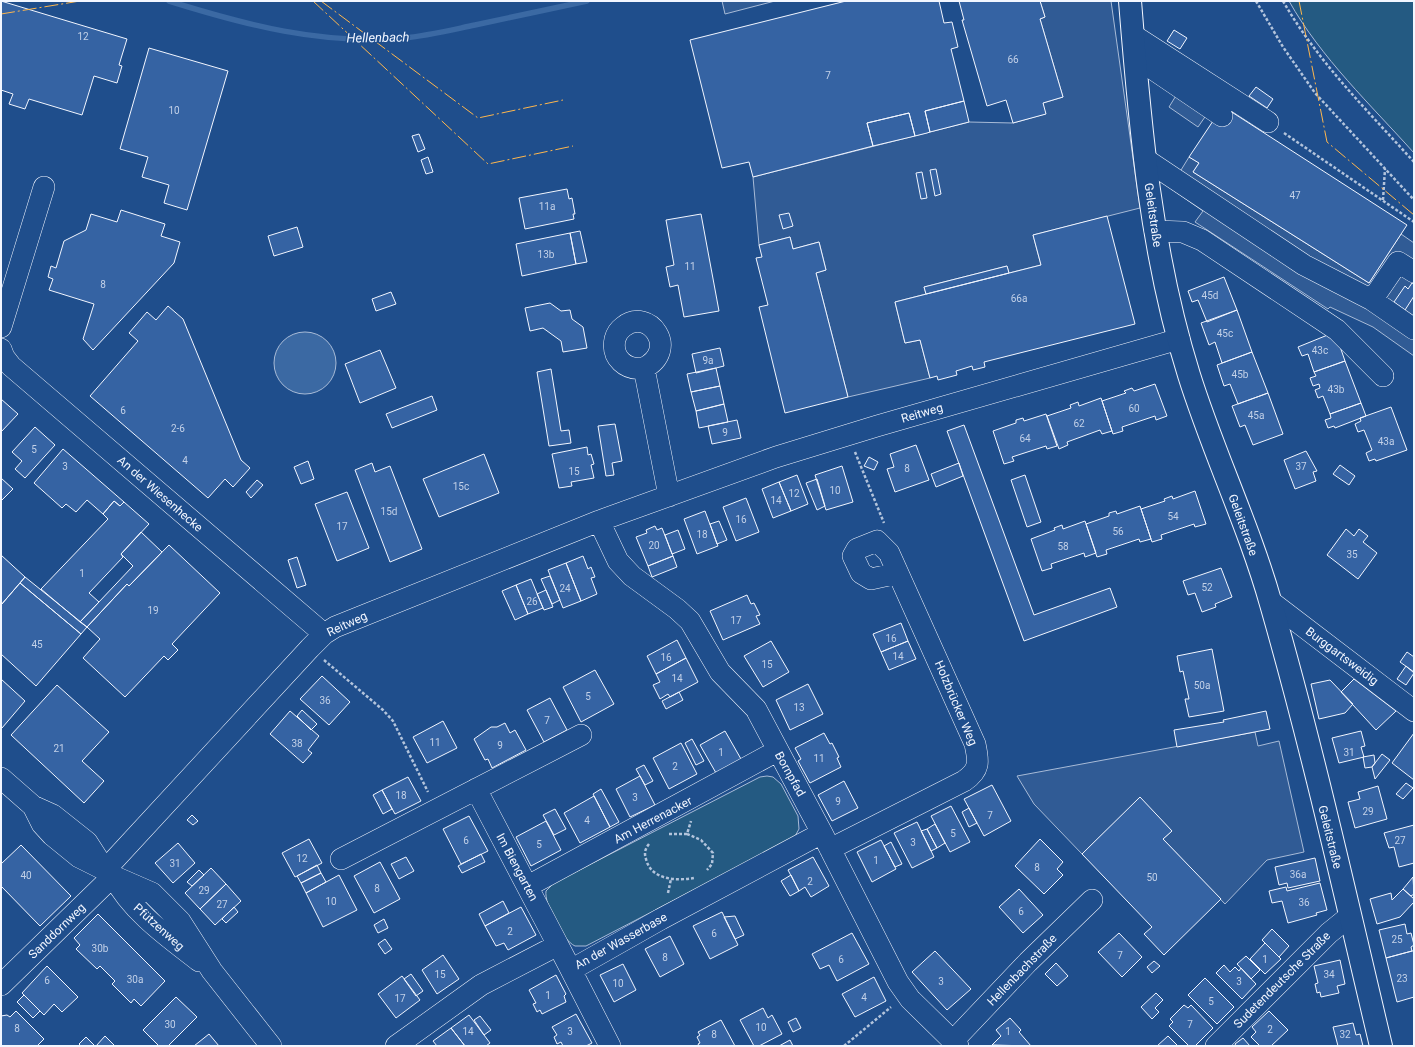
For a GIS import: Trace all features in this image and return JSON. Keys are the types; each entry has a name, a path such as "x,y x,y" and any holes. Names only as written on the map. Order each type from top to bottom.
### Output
{"main road":[{"name":"Geleitstraße","path":"1130,1 1134,57 1145,159 1163,278 1179,339 1205,424 1270,601 1298,706 1381,1046"}],"street":[{"path":"1133,35 1268,122"},
{"path":"1134,57 1222,116"},
{"path":"1145,159 1304,265 1372,300 1414,329"},
{"path":"1,328 44,187"},
{"path":"1155,231 1183,232 1202,240 1337,330 1383,376"},
{"path":"1372,300 1398,262 1414,272"},
{"name":"Reitweg","path":"109,873 317,641 335,627 599,521 776,457 1179,339"},
{"name":"An der Wiesenhecke","path":"1,349 4,357 11,366 317,641"},
{"path":"644,368 669,496"},
{"name":"Bornpfad","path":"599,521 618,561 624,569 677,609 690,621 720,672 756,709 898,982 906,994 955,1044"},
{"name":"Holzbrücker Weg","path":"826,841 964,781 975,772 978,763 975,744 889,553 877,541 857,548 853,556 861,573 871,579 898,573"},
{"name":"Burggartsweidig","path":"1270,601 1414,711"},
{"path":"341,859 581,735"},
{"name":"Am Herrenacker","path":"528,886 777,751"},
{"path":"1,778 33,806 53,815 87,842 109,873"},
{"name":"Im Biengarten","path":"476,789 558,945"},
{"name":"An der Wasserbase","path":"558,945 571,970 661,919 826,841"},
{"name":"Pfützenweg","path":"109,873 152,893 180,921 212,970 271,1046"},
{"name":"Sanddornweg","path":"1,985 109,873"},
{"name":"Hellenbachstraße","path":"955,1044 1028,962 1092,900"},
{"name":"Sudetendeutsche Straße","path":"1216,1046 1329,933 1350,916"},
{"path":"396,1046 481,985 558,945"},
{"path":"571,970 610,1046"}],"path":[{"path":"1256,1 1283,47 1315,93 1414,200"},
{"path":"1283,1 1319,56 1338,80 1414,162"},
{"path":"1268,122 1414,222"},
{"path":"1383,200 1385,169"},
{"path":"848,435 886,528 889,553"},
{"path":"317,641 393,721 437,810"},
{"path":"666,834 679,833"},
{"path":"686,834 701,840 713,853 714,859 712,864 703,873"},
{"path":"653,840 647,847 645,856 649,867 654,872 662,877 682,880 699,876"},
{"path":"844,1046 906,994"}],"shaded area":[{"path":"722,1 775,1 725,14"},
{"path":"1040,1 1111,1 1140,208 1033,235 1041,265 1009,273 1007,266 924,287 926,294 895,302 905,343 920,340 930,378 848,397 816,273 826,270 819,242 793,249 790,237 759,245 753,177 969,122 1013,123 1045,114 1043,103 1063,97 1040,19 1045,17"},
{"path":"1289,1 1414,1 1414,153 1331,61 1302,22"},
{"path":"1177,94 1207,114 1198,127 1169,107"},
{"path":"1189,157 1199,163 1193,172 1369,283 1401,234 1414,243 1414,356 1373,327 1330,307 1328,309 1195,222 1203,211 1170,188"},
{"path":"299,332 311,332 327,341 334,351 336,363 334,375 327,385 311,394 299,394 288,389 279,380 274,369 274,357 279,346 288,337"},
{"path":"1255,732 1258,746 1279,741 1304,852 1267,860 1225,904 1163,839 1172,831 1140,798 1082,854 1034,804 1017,776"},
{"path":"760,777 773,777 781,784 798,816 799,829 794,838 586,946 575,946 565,937 555,922 546,897 546,891 554,883"}],"building":[{"path":"1,1 127,39 119,65 122,66 117,83 94,76 82,115 29,99 25,109 9,104 13,94 1,90"},
{"path":"846,1 939,1 944,23 952,22 958,47 951,49 964,101 925,111 930,132 927,133 915,136 909,113 867,123 873,146 753,177 749,162 722,168 690,40"},
{"path":"959,1 1040,1 1045,17 1040,19 1063,97 1043,103 1046,114 1013,123 1006,100 987,106 962,20 964,20"},
{"path":"1174,30 1187,38 1180,49 1167,41"},
{"path":"149,48 228,71 187,210 164,203 169,185 142,177 148,157 120,149"},
{"path":"1256,87 1273,99 1267,108 1249,96"},
{"path":"964,101 969,122 930,132 925,111"},
{"path":"1227,109 1407,225 1369,283 1193,172 1199,163 1189,157 1215,118"},
{"path":"909,113 915,136 873,146 867,123"},
{"path":"419,134 425,149 418,152 412,136"},
{"path":"428,157 433,172 426,174 421,160"},
{"path":"936,169 941,194 935,196 930,170"},
{"path":"922,172 927,198 921,199 916,173"},
{"path":"567,189 569,199 572,198 575,214 573,214 574,219 525,229 519,198"},
{"path":"121,210 165,224 161,236 180,242 174,263 93,350 83,339 94,304 49,290 53,279 48,277 51,266 56,268 64,241 86,230 91,214 117,222"},
{"path":"789,213 793,226 783,229 779,215"},
{"path":"701,214 719,311 684,317 678,285 670,287 666,267 674,265 666,220"},
{"path":"1107,216 1135,324 984,362 985,367 973,370 972,366 956,371 957,375 938,380 937,376 930,378 920,340 905,343 895,302 1041,265 1033,235"},
{"path":"297,227 303,247 274,256 268,236"},
{"path":"580,231 587,262 576,264 570,233"},
{"path":"570,233 576,264 522,276 516,244"},
{"path":"790,237 793,249 819,242 826,270 816,273 848,397 785,413 759,307 768,305 756,258 762,257 759,245"},
{"path":"1007,266 1009,273 926,294 924,287"},
{"path":"1224,277 1237,310 1207,322 1198,300 1192,302 1188,291"},
{"path":"1412,283 1414,284 1414,296 1405,310 1394,302 1405,286 1408,289"},
{"path":"391,292 396,304 376,311 372,299"},
{"path":"550,303 561,311 570,310 572,319 583,327 587,348 563,352 561,341 543,328 530,331 525,308"},
{"path":"168,306 183,319 241,460 250,468 233,487 225,479 208,498 90,396 138,341 129,333 147,312 156,320"},
{"path":"1237,310 1252,352 1222,363 1215,342 1209,345 1201,323"},
{"path":"1335,332 1345,361 1314,372 1308,354 1302,356 1298,347"},
{"path":"720,348 724,366 696,373 692,354"},
{"path":"380,350 396,388 360,403 345,364"},
{"path":"1252,352 1268,393 1238,404 1230,384 1224,386 1217,365"},
{"path":"1345,361 1361,403 1330,414 1323,396 1318,398 1315,390 1320,388 1319,384 1313,386 1310,378 1316,376 1314,372"},
{"path":"716,368 720,386 691,392 687,374"},
{"path":"551,369 561,431 569,430 571,443 549,446 537,372"},
{"path":"1155,384 1167,416 1156,420 1155,416 1122,427 1123,431 1113,434 1102,401 1126,393 1124,391 1132,388 1134,391"},
{"path":"720,386 724,404 696,411 691,392"},
{"path":"1268,393 1283,434 1253,445 1245,425 1240,427 1232,406"},
{"path":"432,396 437,410 392,428 386,414"},
{"path":"1101,398 1112,431 1102,434 1100,430 1067,442 1068,445 1059,449 1047,416 1071,408 1070,405 1078,402 1079,406"},
{"path":"1,399 18,414 1,432"},
{"path":"1361,403 1366,416 1335,428 1334,426 1328,428 1325,420 1331,418 1330,414"},
{"path":"724,404 728,422 699,428 696,411"},
{"path":"1391,407 1407,450 1376,461 1375,459 1369,461 1366,453 1372,450 1364,430 1358,432 1355,424 1361,421 1360,418"},
{"path":"1046,414 1057,446 1047,449 1046,446 1012,457 1014,461 1004,464 993,431 1016,423 1016,420 1023,418 1024,421"},
{"path":"737,420 741,438 712,444 708,426"},
{"path":"615,424 622,461 612,463 614,475 606,476 598,426"},
{"path":"964,425 1034,615 1110,588 1117,607 1024,641 947,431"},
{"path":"35,427 55,445 25,478 15,469 22,461 12,452"},
{"path":"916,445 929,480 895,492 887,469 894,467 890,454"},
{"path":"587,447 588,455 591,454 594,464 591,465 594,478 571,482 572,486 559,488 552,454"},
{"path":"63,449 124,502 120,506 114,501 103,514 87,500 76,512 66,504 62,508 34,483"},
{"path":"1306,451 1317,471 1313,472 1316,481 1295,489 1284,460"},
{"path":"484,454 499,493 439,517 423,479"},
{"path":"869,457 878,462 874,470 864,466"},
{"path":"308,461 314,479 301,484 294,467"},
{"path":"372,463 375,472 390,466 422,549 390,562 355,470"},
{"path":"959,463 963,476 936,487 931,474"},
{"path":"1340,465 1355,476 1349,485 1333,474"},
{"path":"842,466 853,502 826,510 815,475"},
{"path":"797,475 808,504 791,511 779,482"},
{"path":"1025,475 1041,522 1027,527 1011,480"},
{"path":"1,478 13,489 1,501"},
{"path":"817,479 825,506 817,510 806,483"},
{"path":"257,480 263,485 251,498 246,492"},
{"path":"779,482 791,511 773,518 762,489"},
{"path":"1195,491 1206,524 1195,527 1194,524 1161,535 1162,539 1152,542 1141,509 1165,501 1164,499 1172,496 1173,499"},
{"path":"347,492 369,548 337,561 315,504"},
{"path":"746,498 759,532 736,541 723,507"},
{"path":"114,501 120,506 124,502 149,524 121,554 123,557 89,593 99,602 80,622 41,589 108,519 103,514"},
{"path":"1140,506 1151,539 1140,542 1139,539 1106,550 1107,554 1097,557 1086,524 1109,516 1109,513 1116,511 1117,514"},
{"path":"705,511 718,546 697,554 684,519"},
{"path":"719,521 727,540 717,544 710,524"},
{"path":"1085,521 1096,553 1085,557 1084,553 1051,564 1052,568 1042,571 1031,539 1055,530 1054,528 1062,525 1063,529"},
{"path":"655,526 657,530 662,528 673,556 648,566 636,537 647,533 646,530"},
{"path":"1346,529 1354,536 1359,529 1368,536 1363,542 1377,553 1358,579 1327,555"},
{"path":"678,530 685,549 672,554 665,535"},
{"path":"141,532 162,552 129,586 127,584 87,627 80,622 133,566 121,554"},
{"path":"169,545 220,593 172,644 178,650 168,660 164,656 125,697 83,658 100,639 87,627 127,584 129,586"},
{"path":"1,555 25,577 1,605"},
{"path":"583,556 588,569 591,567 595,577 591,578 597,594 581,601 566,563"},
{"path":"673,556 677,567 652,577 648,566"},
{"path":"297,557 306,585 297,588 288,560"},
{"path":"566,563 581,601 563,608 548,570"},
{"path":"1221,568 1232,597 1215,604 1216,607 1202,612 1195,593 1188,595 1183,581"},
{"path":"550,576 560,600 552,604 541,579"},
{"path":"25,577 87,627 81,634 20,583"},
{"path":"531,579 543,608 528,614 516,585"},
{"path":"20,583 81,634 36,686 1,654 1,605"},
{"path":"516,585 528,614 515,620 502,591"},
{"path":"546,590 553,607 544,610 537,594"},
{"path":"747,595 751,604 754,603 760,615 756,616 760,624 723,640 710,611"},
{"path":"901,623 908,641 881,652 873,634"},
{"path":"677,640 686,658 656,674 647,656"},
{"path":"771,641 789,672 763,687 744,656"},
{"path":"908,641 916,659 889,670 881,652"},
{"path":"1212,649 1224,711 1189,717 1185,699 1189,699 1183,671 1180,672 1177,656"},
{"path":"1407,652 1414,657 1414,672 1400,662"},
{"path":"686,658 698,682 670,697 668,694 660,699 653,685 660,682 656,674"},
{"path":"1406,666 1414,673 1406,685 1397,679"},
{"path":"595,670 614,704 581,722 563,687"},
{"path":"322,676 350,702 329,725 300,699"},
{"path":"1,679 25,701 2,728 1,727"},
{"path":"1354,679 1396,711 1376,730 1341,692"},
{"path":"1330,680 1353,704 1345,713 1319,719 1311,684"},
{"path":"808,684 823,714 790,730 776,700"},
{"path":"57,685 109,732 82,761 104,781 84,803 11,735"},
{"path":"679,692 683,700 666,709 662,701"},
{"path":"550,698 567,730 544,742 527,710"},
{"path":"302,710 317,724 311,730 297,716"},
{"path":"290,711 319,736 308,750 312,753 303,763 270,734"},
{"path":"1266,711 1270,729 1177,747 1174,730 1224,722 1223,720"},
{"path":"443,721 457,748 427,763 413,737"},
{"path":"505,723 510,733 515,730 526,750 492,768 488,759 485,760 474,739 491,727 497,727"},
{"path":"725,731 741,759 716,773 700,745"},
{"path":"1361,731 1365,746 1361,747 1364,757 1339,763 1332,738"},
{"path":"824,733 830,744 832,743 839,757 837,758 841,767 810,783 798,761 801,759 795,748"},
{"path":"1414,733 1414,780 1392,763"},
{"path":"692,739 704,761 696,765 685,743"},
{"path":"681,743 697,774 669,789 653,758"},
{"path":"1382,754 1390,760 1375,779 1372,767"},
{"path":"1374,755 1375,763 1372,767 1365,768 1363,757"},
{"path":"644,765 653,781 645,785 636,769"},
{"path":"640,776 655,805 630,817 616,789"},
{"path":"408,777 421,801 395,814 382,790"},
{"path":"844,781 858,808 832,821 818,795"},
{"path":"1406,783 1413,788 1403,799 1396,794"},
{"path":"992,785 1011,821 984,836 964,799"},
{"path":"1378,786 1387,819 1355,828 1348,802 1360,799 1358,792"},
{"path":"601,789 619,822 610,827 593,794"},
{"path":"382,790 392,809 383,814 373,795"},
{"path":"594,796 610,827 580,843 564,813"},
{"path":"1140,797 1172,831 1163,839 1221,899 1164,955 1144,934 1152,927 1082,854"},
{"path":"951,806 970,842 950,852 931,816"},
{"path":"969,808 977,823 969,827 962,812"},
{"path":"555,809 566,829 554,835 543,815"},
{"path":"192,815 198,821 193,825 187,820"},
{"path":"469,816 488,851 461,864 443,829"},
{"path":"546,821 561,850 531,866 516,837"},
{"path":"917,822 934,857 912,868 894,833"},
{"path":"935,824 945,843 937,848 927,829"},
{"path":"1414,825 1414,863 1399,867 1394,847 1389,848 1384,833"},
{"path":"927,829 937,848 931,851 921,831"},
{"path":"309,839 322,863 295,877 282,853"},
{"path":"1040,839 1063,862 1057,869 1063,875 1044,894 1015,866"},
{"path":"881,840 896,869 872,882 857,852"},
{"path":"891,842 902,864 895,867 884,846"},
{"path":"178,843 195,863 173,883 155,863"},
{"path":"21,845 71,896 40,926 1,886 1,864"},
{"path":"481,854 485,862 462,873 458,866"},
{"path":"406,857 414,871 399,879 391,864"},
{"path":"813,857 829,886 811,897 805,887 799,891 788,870"},
{"path":"1315,858 1320,881 1288,888 1287,883 1279,885 1275,867"},
{"path":"380,862 400,899 374,913 354,876"},
{"path":"317,865 321,873 301,883 297,876"},
{"path":"211,868 226,884 200,909 185,893"},
{"path":"199,870 204,875 192,886 187,882"},
{"path":"321,873 326,882 306,893 301,883"},
{"path":"339,875 357,910 323,927 306,893"},
{"path":"791,875 799,891 790,896 781,881"},
{"path":"1413,877 1414,894 1411,896 1403,889"},
{"path":"1320,883 1327,910 1316,913 1317,915 1288,923 1282,901 1272,903 1269,891 1286,887 1287,891"},
{"path":"226,884 241,901 215,925 200,909"},
{"path":"1019,889 1043,915 1023,933 999,907"},
{"path":"1403,889 1414,899 1414,902 1400,917 1377,924 1370,899 1391,893 1392,900"},
{"path":"503,901 509,913 485,926 479,914"},
{"path":"234,907 238,912 226,923 222,919"},
{"path":"521,907 536,935 508,950 504,943 496,946 485,926"},
{"path":"722,912 738,945 710,959 693,926"},
{"path":"98,914 165,981 141,1006 134,999 131,1003 112,984 115,981 100,966 97,969 76,949 80,945 74,938"},
{"path":"735,916 744,935 735,939 724,917"},
{"path":"384,919 388,928 378,933 374,925"},
{"path":"1405,924 1407,934 1411,933 1414,945 1411,947 1412,951 1386,958 1379,930"},
{"path":"1272,929 1289,946 1279,957 1262,940"},
{"path":"852,933 869,964 837,981 829,965 820,969 812,954"},
{"path":"1119,933 1142,957 1122,977 1098,952"},
{"path":"670,936 684,964 660,977 645,949"},
{"path":"385,939 392,949 385,954 378,944"},
{"path":"1265,943 1281,959 1265,974 1250,959"},
{"path":"935,951 971,989 947,1010 912,972"},
{"path":"1414,951 1414,997 1397,1002 1386,958"},
{"path":"443,955 459,979 437,994 422,970"},
{"path":"1246,956 1260,970 1251,979 1237,964"},
{"path":"1340,960 1345,984 1337,986 1339,993 1321,997 1320,992 1317,993 1315,984 1318,983 1314,966"},
{"path":"1154,961 1160,966 1152,973 1147,967"},
{"path":"1056,963 1068,976 1057,986 1045,974"},
{"path":"623,964 636,990 614,1002 600,975"},
{"path":"1224,965 1230,972 1235,967 1239,971 1241,968 1256,984 1242,999 1216,973"},
{"path":"47,966 78,997 62,1012 54,1004 44,1015 22,993"},
{"path":"411,974 423,991 416,996 404,979"},
{"path":"556,975 566,994 564,996 566,1002 542,1014 540,1010 537,1012 533,1004 536,1003 529,990"},
{"path":"402,976 420,1000 396,1018 378,994"},
{"path":"874,977 886,1001 855,1017 842,994"},
{"path":"1205,978 1234,1007 1217,1024 1188,995"},
{"path":"1156,993 1163,1000 1155,1008 1159,1012 1152,1019 1141,1007"},
{"path":"24,995 40,1011 33,1018 17,1002"},
{"path":"176,997 197,1017 168,1046 159,1046 143,1030"},
{"path":"1184,1005 1188,1008 1191,1005 1213,1028 1195,1046 1189,1046 1169,1026 1173,1022 1170,1019"},
{"path":"763,1008 768,1018 772,1015 782,1034 759,1046 754,1046 740,1020"},
{"path":"16,1011 44,1039 37,1046 1,1046 1,1016 7,1015 10,1017"},
{"path":"1269,1011 1288,1030 1271,1046 1260,1046 1251,1037 1256,1032 1252,1027"},
{"path":"576,1014 592,1043 586,1046 563,1046 561,1042 557,1044 554,1037 557,1035 552,1027"},
{"path":"469,1015 490,1043 486,1046 465,1046 451,1028"},
{"path":"480,1016 491,1030 484,1035 474,1020"},
{"path":"796,1018 801,1028 793,1032 788,1022"},
{"path":"1010,1018 1021,1030 1019,1032 1031,1046 992,1045 1001,1036 996,1030"},
{"path":"721,1020 735,1046 699,1046 698,1044 700,1043 697,1037 700,1035 698,1032"},
{"path":"1353,1023 1356,1035 1360,1034 1363,1046 1338,1046 1333,1027"},
{"path":"451,1028 465,1046 437,1046 433,1041"},
{"path":"209,1034 219,1046 194,1046"},
{"path":"105,1036 115,1046 96,1046"},
{"path":"1168,1036 1178,1046 1157,1046"},
{"path":"86,1037 95,1046 81,1046 79,1044"},
{"path":"1243,1038 1250,1046 1236,1046 1235,1044"},
{"path":"790,1040 793,1046 779,1046"}],"waterway":[{"name":"Hellenbach","path":"169,1 255,25 313,36 343,39 403,38 430,34 587,1"}],"power":[{"path":"1,14 80,1"},
{"path":"313,1 488,164 573,146"},
{"path":"321,1 478,118 563,100"},
{"path":"1299,1 1327,142 1414,215"}]}
